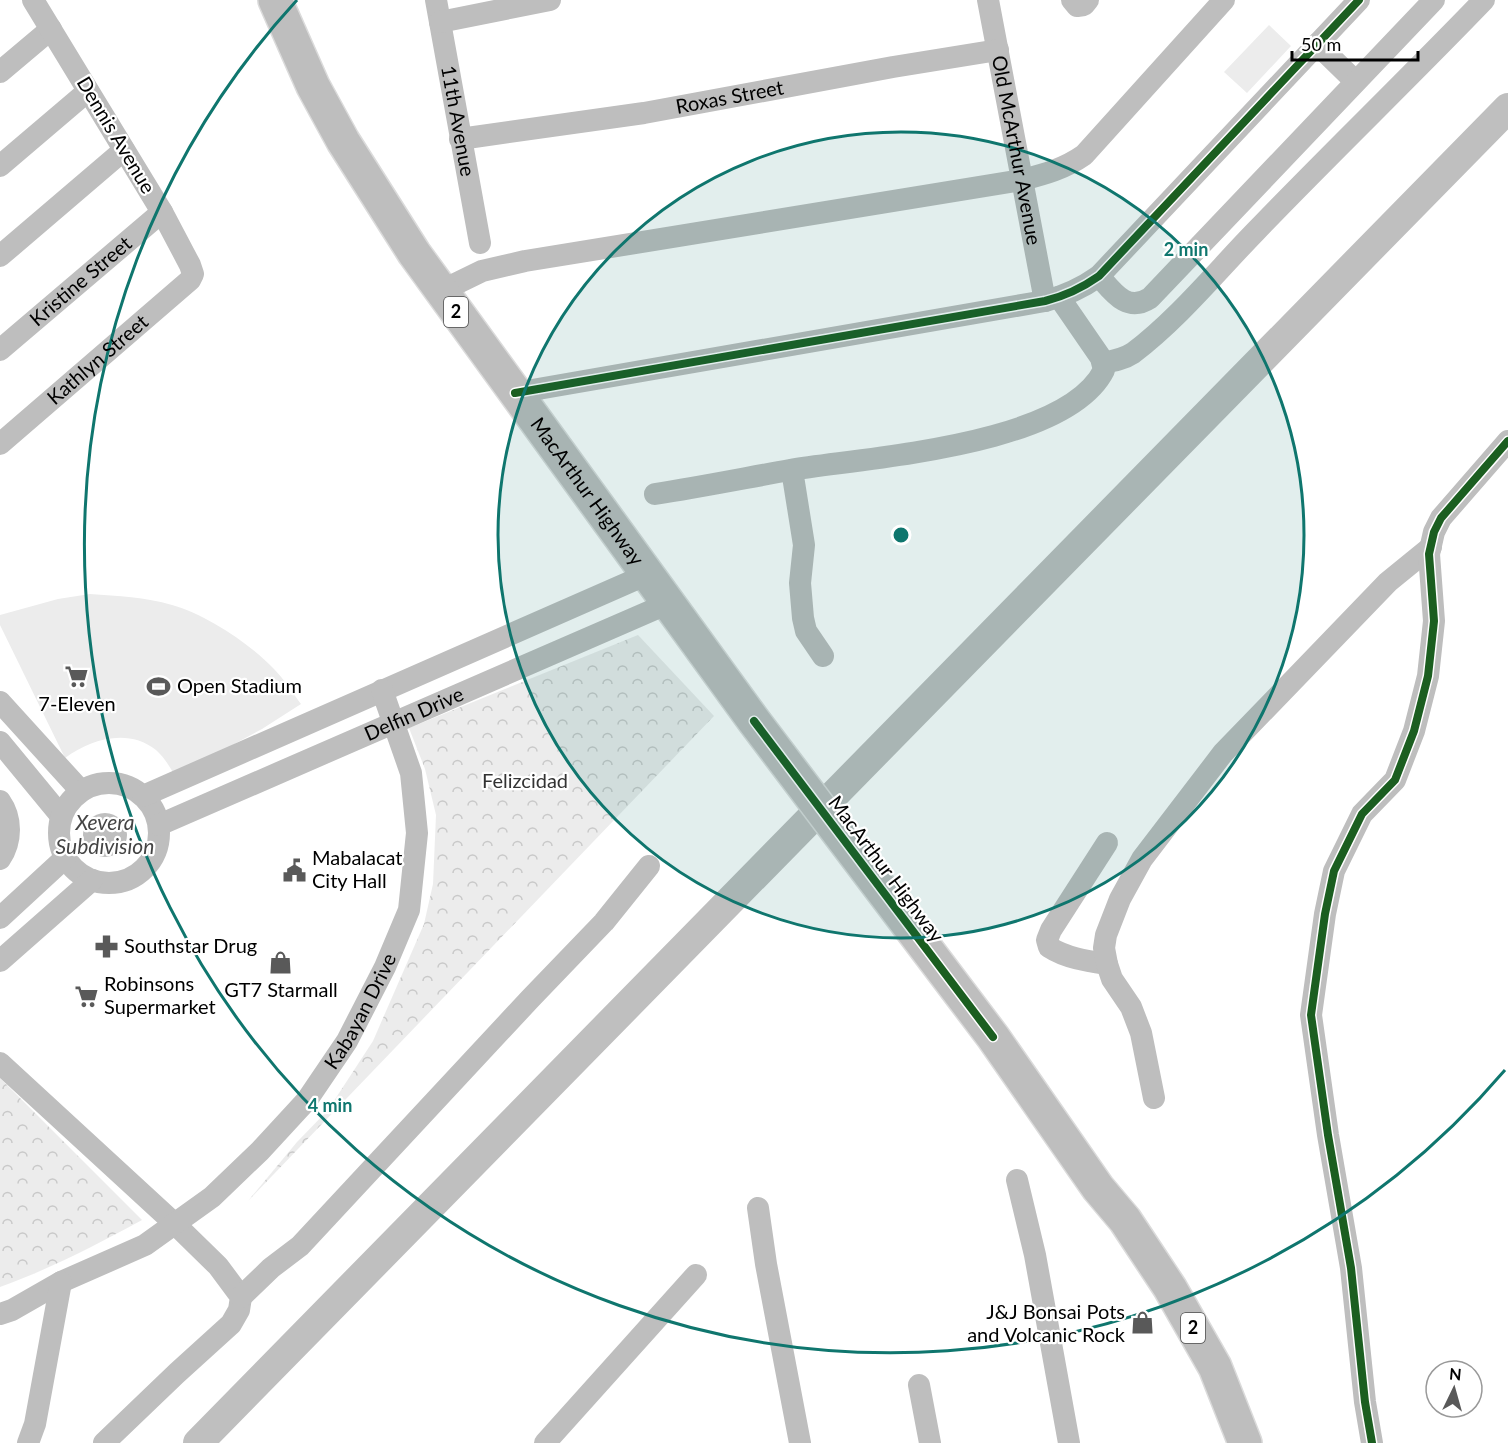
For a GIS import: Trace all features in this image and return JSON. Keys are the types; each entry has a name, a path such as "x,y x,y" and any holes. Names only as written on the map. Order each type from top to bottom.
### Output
{"highway":[{"name":"MacArthur Highway","path":"275,0 313,86 343,141 414,253 754,721 993,1037 1098,1188 1125,1220 1170,1288 1215,1367 1245,1443"}],"street":[{"name":"Dennis Avenue","path":"33,0 162,212 193,273"},
{"path":"438,11 550,0"},
{"name":"Old McArthur Avenue","path":"988,0 1022,180 1052,299"},
{"path":"441,291 482,271 525,261 1022,180 1056,171 1084,155 1224,0"},
{"path":"515,393 1052,299 1086,285 1099,276 1359,0"},
{"path":"1099,276 1115,295 1126,302 1142,303 1150,298 1434,0"},
{"path":"1103,363 1119,360 1131,354 1178,312 1484,0"},
{"name":"11th Avenue","path":"438,11 480,243"},
{"path":"0,72 51,29"},
{"path":"1317,44 1355,81"},
{"name":"Roxas Street","path":"460,139 644,113 998,50"},
{"path":"0,166 88,91"},
{"path":"0,256 124,150"},
{"name":"Kristine Street","path":"0,350 162,212"},
{"name":"Kathlyn Street","path":"0,444 190,280 193,273"},
{"path":"655,494 982,441 1021,428 1072,403 1098,382 1104,370 1103,363 1101,357 1052,299"},
{"path":"1372,1443 1365,1401 1351,1268 1328,1135 1311,1015 1325,914 1334,871 1362,814 1395,780 1414,731 1428,676 1434,621 1430,554 1434,532 1441,518 1508,441"},
{"path":"792,470 804,545 800,583 802,618 806,631 823,656"},
{"path":"1154,1098 1141,1033 1131,1007 1112,979 1104,948 1106,935 1120,899 1142,859 1223,753 1388,582 1431,547"},
{"name":"Delfin Drive","path":"143,796 648,574"},
{"name":"Delfin Drive","path":"159,825 669,603"},
{"name":"Kabayan Drive","path":"0,1314 12,1310 61,1282 145,1245 212,1197 260,1151 307,1100 347,1041 385,967 409,910 417,833 411,773 382,690"},
{"path":"0,702 81,791"},
{"path":"0,742 62,816"},
{"path":"113,783 129,787 143,796 150,804 159,825 155,852 146,867 119,882 105,883 81,875 65,858 58,837 62,816 69,802 81,791 96,784 113,783"},
{"path":"0,801 8,811 9,826 6,850 0,859"},
{"path":"1107,843 1051,930 1047,940 1049,947 1057,952 1082,960 1107,964"},
{"path":"0,918 65,858"},
{"path":"105,1443 231,1324 239,1310 241,1297 300,1246 604,922 649,866"},
{"path":"0,961 92,880"},
{"path":"0,1063 175,1224 218,1266 241,1297"},
{"path":"1017,1180 1035,1255 1069,1443"},
{"path":"758,1208 766,1264 800,1443"},
{"path":"545,1443 696,1275"},
{"path":"28,1443 35,1424 61,1282"},
{"path":"920,1385 930,1443"}],"green space":[{"path":"1269,25 1291,46 1247,93 1224,72"},
{"name":"Open Stadium","path":"90,594 162,602 185,609 212,622 263,658 301,704 262,729 175,776 156,750 134,739 98,741 65,758 0,625 0,615 58,599"},
{"name":"Felizcidad","path":"638,635 714,716 248,1201 297,1142 328,1110 373,1041 424,924 433,884 436,815 425,769 409,728"},
{"path":"0,1078 142,1220 72,1256 0,1287"}],"water":[{"name":"Xevera Subdivision","path":"105,813 120,820 127,835 120,850 105,857 90,850 83,835 90,820"}],"waterway":[{"path":"198,1443 1508,108"}],"cycle path":[{"path":"515,393 1045,301 1073,291 1099,276 1359,0"},
{"path":"1372,1443 1365,1402 1351,1268 1328,1135 1311,1015 1325,914 1334,871 1362,814 1395,780 1414,731 1428,676 1434,621 1429,554 1434,532 1441,518 1508,441"},
{"path":"754,721 993,1037"}],"place":[{"name":"7-Eleven","path":"77,676"},
{"name":"Open Stadium","path":"159,686"},
{"name":"Mabalacat City Hall","path":"294,870"},
{"name":"Southstar Drug","path":"106,946"},
{"name":"GT7 Starmall","path":"281,962"},
{"name":"Robinsons Supermarket","path":"86,996"},
{"name":"J&J Bonsai Pots and Volcanic Rock","path":"1143,1323"}]}
